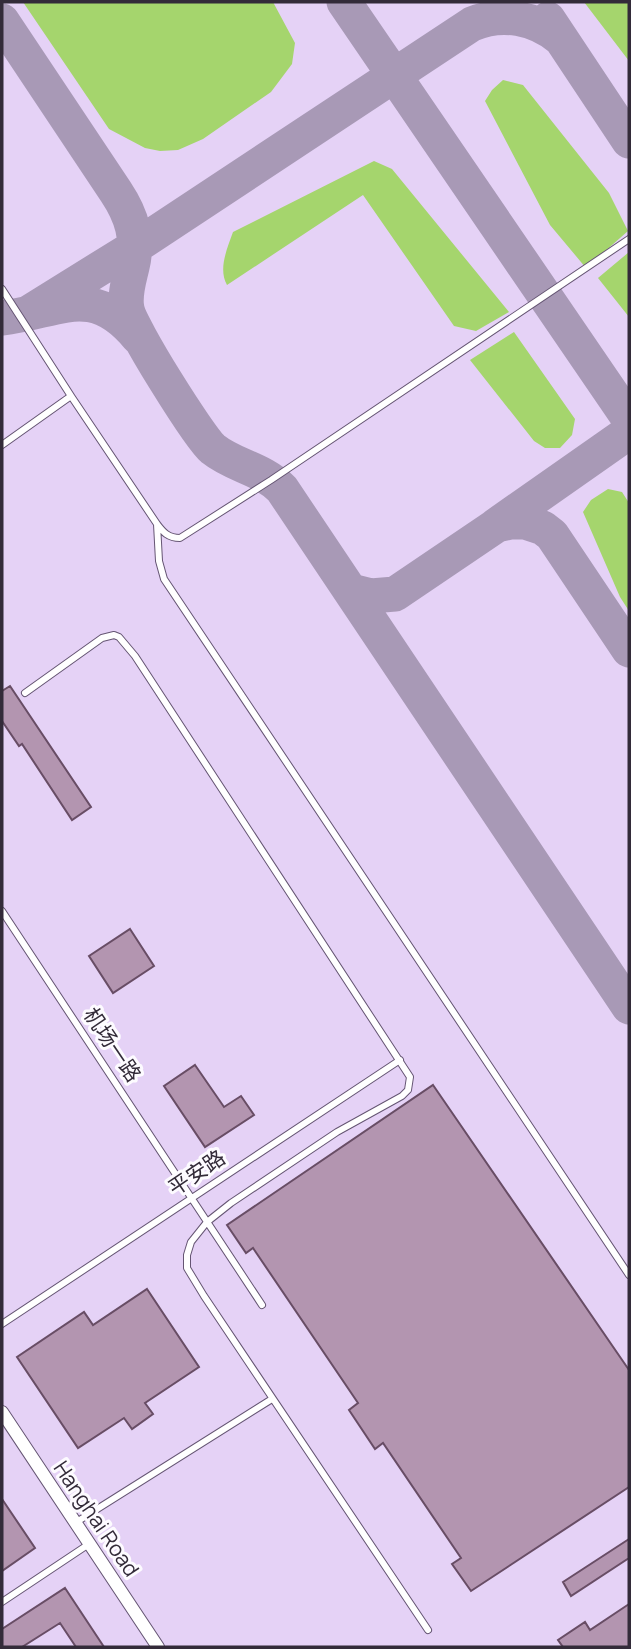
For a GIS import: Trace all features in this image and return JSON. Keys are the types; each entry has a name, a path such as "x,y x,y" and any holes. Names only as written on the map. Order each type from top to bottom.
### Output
{"street":[{"name":"Hanghai Road","path":"2,1412 158,1647"}],"lane":[{"path":"2,289 157,524 173,538 188,534 629,239"},
{"path":"2,445 71,396"},
{"path":"157,524 158,551 164,579 629,1275"},
{"path":"24,692 102,638 119,637 135,656 410,1077 410,1086 406,1093 337,1132 207,1222 191,1242 187,1268 428,1630"},
{"name":"机场一路","path":"2,911 262,1305"},
{"name":"平安路","path":"2,1324 400,1060"},
{"path":"75,1523 272,1399"},
{"path":"2,1602 89,1544"}],"green space":[{"path":"23,2 273,2 295,43 292,64 271,92 203,139 178,150 145,148 109,129"},
{"path":"584,2 629,2 629,61"},
{"path":"503,80 523,85 609,193 628,231 586,268 550,225 485,101"},
{"path":"374,161 392,169 509,312 476,331 454,326 363,195 227,285 223,266 233,232"},
{"path":"629,252 629,317 598,278"},
{"path":"514,332 575,419 572,435 560,448 545,448 534,441 470,360"},
{"path":"608,489 622,492 629,503 629,611 620,597 583,512 591,500"}],"building":[{"path":"10,686 91,807 72,820 22,744 19,746 2,721 2,691"},
{"path":"130,929 154,966 113,993 89,956"},
{"path":"195,1065 224,1107 241,1096 254,1115 205,1147 164,1086"},
{"path":"433,1085 629,1370 629,1487 471,1591 452,1564 461,1558 383,1443 375,1449 349,1410 358,1403 253,1248 246,1253 227,1225"},
{"path":"147,1289 199,1367 145,1403 153,1414 132,1429 124,1418 78,1448 17,1357 84,1312 93,1325"},
{"path":"2,1499 35,1548 2,1571"},
{"path":"629,1539 629,1558 571,1596 563,1582"},
{"path":"65,1588 104,1647 76,1647 60,1623 22,1647 2,1647 2,1629"},
{"path":"629,1604 629,1647 563,1647 558,1640 585,1622 590,1630"}],"taxiway":[{"path":"344,2 629,419"},
{"path":"28,313 136,246 472,24 507,17 529,21 560,38"},
{"path":"548,19 629,141"},
{"path":"2,21 126,210 133,228 135,247 126,293 127,309 140,337 180,404 213,449 266,477 282,489 629,1007"},
{"path":"2,318 74,304 89,305 105,310 121,320 138,337"},
{"path":"495,526 629,432"},
{"path":"351,591 371,596 395,594 497,525 525,522 543,528 552,535 629,650"}]}
